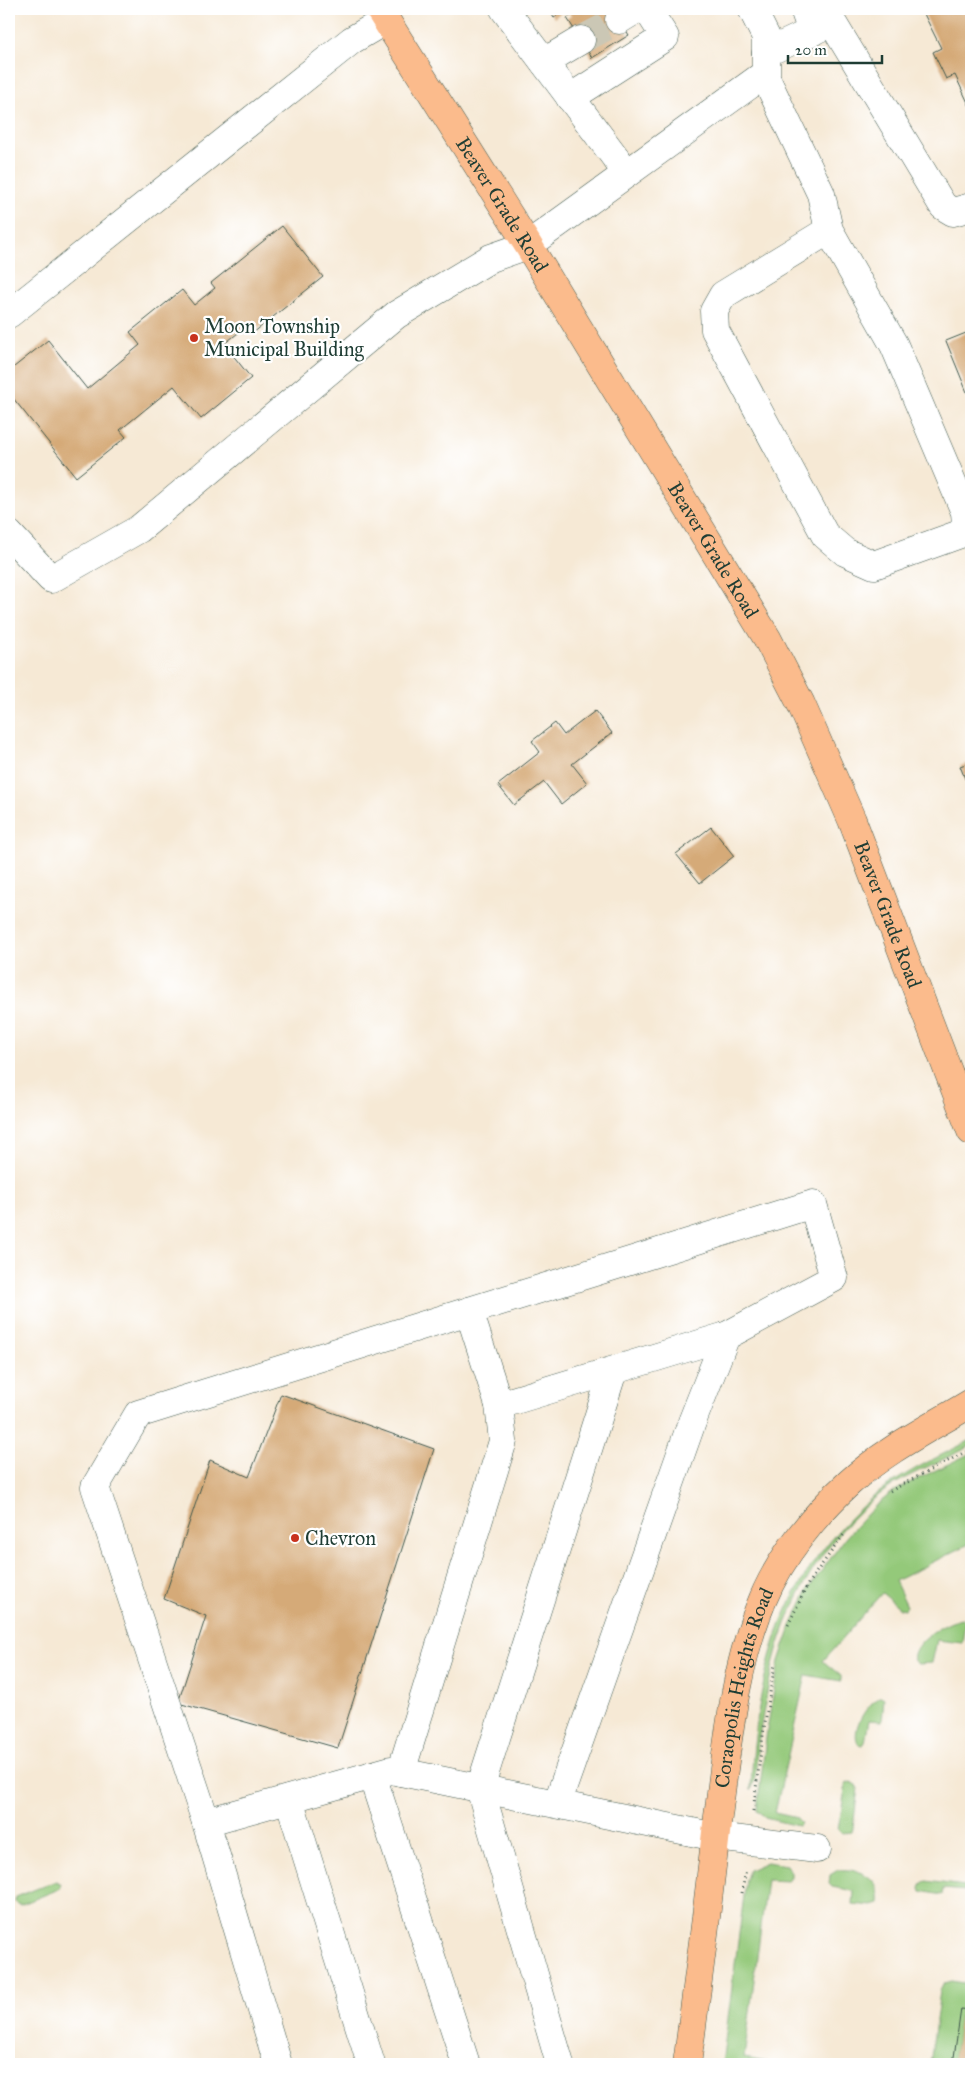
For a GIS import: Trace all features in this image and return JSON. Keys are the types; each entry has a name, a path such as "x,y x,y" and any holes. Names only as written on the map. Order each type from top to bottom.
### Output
{"main road":[{"name":"Beaver Grade Road","path":"382,14 528,245 714,549 767,638 802,704 852,820 971,1131"},
{"name":"Coraopolis Heights Road","path":"687,2064 727,1745 738,1679 751,1630 763,1597 798,1540 820,1512 850,1482 889,1453 971,1404"}],"street":[{"path":"504,9 627,174"},
{"path":"570,98 665,37 647,9"},
{"path":"752,9 766,37 765,64 821,194 829,230 894,345 965,512 966,525 960,534 874,565 845,552 825,535 715,330 714,311 723,294 829,230"},
{"path":"9,314 382,14"},
{"path":"9,534 51,579 140,529 396,315 491,258 528,245 627,174 824,18 944,206 953,212 971,207"},
{"path":"544,62 581,40"},
{"path":"278,2064 206,1822 95,1487 138,1414 813,1204 834,1278 726,1336 499,1405"},
{"path":"401,1772 503,1441 499,1405 470,1311"},
{"path":"557,1804 692,1422 726,1336"},
{"path":"560,2064 480,1788 613,1371"},
{"path":"206,1822 391,1770 716,1837 817,1849"},
{"path":"372,1776 466,2064"},
{"path":"289,1799 371,2064"}],"path":[{"path":"888,1492 971,1449"},
{"path":"784,1632 809,1582 849,1528"},
{"path":"741,1899 764,1728 777,1656"}],"green space":[{"path":"971,1440 971,1446 902,1480 870,1502 849,1522 813,1570 798,1596 786,1623 777,1651 770,1678 751,1790 756,1728 763,1686 773,1645 798,1587 837,1532 869,1501 905,1475"},
{"path":"971,1453 971,1543 895,1581 907,1606 905,1609 900,1608 882,1593 823,1661 841,1676 841,1681 806,1675 775,1813 797,1818 801,1823 798,1826 765,1818 757,1810 767,1730 779,1661 791,1626 809,1588 846,1537 873,1508 890,1494 907,1484"},
{"path":"962,1619 965,1623 962,1643 937,1640 932,1663 918,1664 914,1661 917,1647 923,1640 939,1628"},
{"path":"879,1697 884,1699 882,1721 869,1720 865,1742 863,1745 858,1744 856,1731 858,1724 869,1706"},
{"path":"851,1782 857,1785 858,1788 853,1828 852,1832 842,1833 838,1830 846,1784"},
{"path":"767,1862 786,1865 791,1872 791,1878 787,1881 767,1880 744,2058 769,2064 722,2064 746,1880 749,1870"},
{"path":"838,1870 862,1873 873,1881 877,1887 879,1904 872,1906 853,1904 854,1891 832,1887 829,1884 830,1875"},
{"path":"56,1881 61,1884 59,1889 20,1905 15,1902 16,1897"},
{"path":"926,1881 965,1886 967,1891 943,1889 942,1895 921,1891 922,1883"},
{"path":"951,1981 971,1984 971,2010 961,2009 953,2064 930,2064 940,1991 944,1983"}],"building":[{"path":"548,9 566,9 554,18"},
{"path":"566,9 612,9 629,35 592,58 567,18 571,16"},
{"path":"971,9 971,109 955,75 946,79 933,52 941,48 922,10"},
{"path":"282,226 323,277 253,333 247,326 224,344 251,378 201,419 174,386 120,430 126,437 76,477 9,393 9,371 48,340 87,389 140,345 130,332 182,290 194,305 215,288 211,283"},
{"path":"971,331 971,402 946,341"},
{"path":"595,711 612,733 572,764 587,783 561,804 544,782 514,805 498,785 540,752 532,741 555,723 564,735"},
{"path":"971,762 971,794 960,766"},
{"path":"711,827 734,856 700,883 676,854"},
{"name":"Chevron","path":"281,1394 434,1449 338,1748 178,1703 206,1616 164,1599 210,1460 249,1477"},
{"path":"961,2009 971,2010 971,2064 953,2064"}],"tunnel":[{"path":"581,40 619,20"}],"place":[{"name":"Moon Township Municipal Building","path":"194,338"},
{"name":"Chevron","path":"295,1538"}]}
